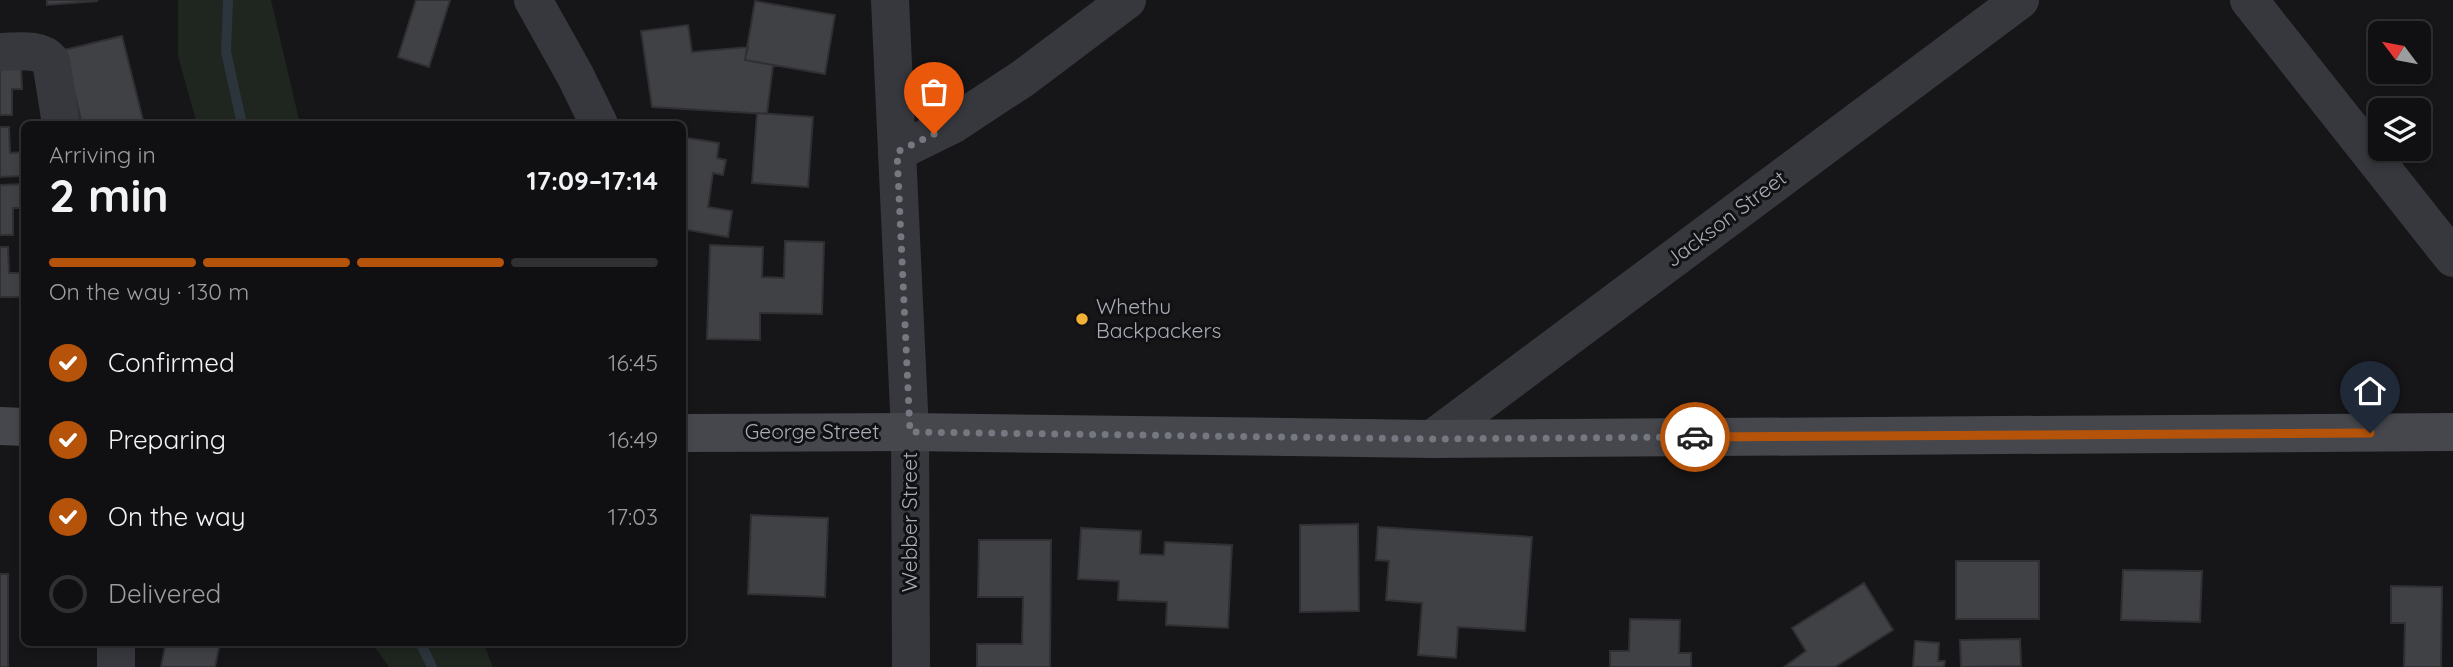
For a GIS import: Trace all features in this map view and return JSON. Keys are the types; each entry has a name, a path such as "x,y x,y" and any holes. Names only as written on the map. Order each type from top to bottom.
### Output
{"main road":[{"path":"0,426 21,427"},
{"name":"George Street","path":"686,433 910,432 1432,439 2453,432"}],"street":[{"path":"533,0 598,121"},
{"name":"Webber Street","path":"890,0 910,432 911,667"},
{"path":"897,152 952,125 1022,79 1127,0"},
{"name":"Jackson Street","path":"1432,439 2020,0"},
{"path":"2249,0 2453,258"},
{"path":"0,52 40,52 46,55 51,61 61,121"},
{"path":"116,646 116,667"}],"shaded area":[{"path":"178,0 271,0 299,121 196,121 178,56"},
{"path":"374,646 485,646 493,667 389,667"}],"building":[{"path":"47,0 97,0 97,1 47,5"},
{"path":"416,0 450,0 429,67 398,57"},
{"path":"755,1 835,15 825,74 745,60"},
{"path":"688,25 692,52 748,47 745,60 773,65 767,114 652,107 641,31"},
{"path":"122,36 143,121 81,121 64,50"},
{"path":"21,64 22,89 12,89 12,115 0,115 0,65"},
{"path":"757,113 813,117 808,187 752,183"},
{"path":"0,127 9,127 10,153 21,152 21,176 0,177"},
{"path":"686,138 719,143 717,158 726,160 723,175 713,173 708,207 732,211 728,237 686,230"},
{"path":"21,184 21,208 13,208 13,235 0,235 0,185"},
{"path":"785,241 824,242 822,314 760,313 760,340 707,339 710,245 763,247 762,277 784,278"},
{"path":"0,247 8,247 9,273 20,273 20,297 0,297"},
{"path":"751,515 828,518 825,597 748,594"},
{"path":"1358,524 1359,611 1300,612 1300,525"},
{"path":"1378,527 1532,537 1525,631 1458,627 1456,658 1418,655 1422,603 1386,600 1389,561 1376,560"},
{"path":"1081,528 1141,531 1140,554 1164,555 1165,542 1232,545 1228,628 1166,625 1167,602 1118,600 1119,581 1078,579"},
{"path":"979,540 1051,540 1050,667 977,667 977,644 1022,644 1023,597 978,597"},
{"path":"1956,561 2039,561 2039,619 1956,619"},
{"path":"2123,570 2202,571 2200,622 2121,620"},
{"path":"0,574 8,574 8,667 0,667"},
{"path":"1864,583 1893,630 1835,667 1784,667 1806,651 1792,628"},
{"path":"2391,586 2442,587 2441,667 2404,667 2405,623 2391,623"},
{"path":"1630,619 1680,620 1679,653 1691,653 1691,667 1610,667 1610,651 1629,651"},
{"path":"2020,639 2021,666 1961,667 1960,640"},
{"path":"1915,641 1939,643 1938,661 1945,661 1944,667 1913,667"},
{"path":"165,646 219,646 215,667 161,667"}],"waterway":[{"path":"228,0 226,52 241,121"},
{"path":"422,646 432,667"}],"way so far":[{"path":"934,134 897,152 910,432 1432,439 1695,437"}],"place":[{"name":"Whethu Backpackers","path":"1082,319"}],"route":[{"path":"1695,437 2370,433"}]}
